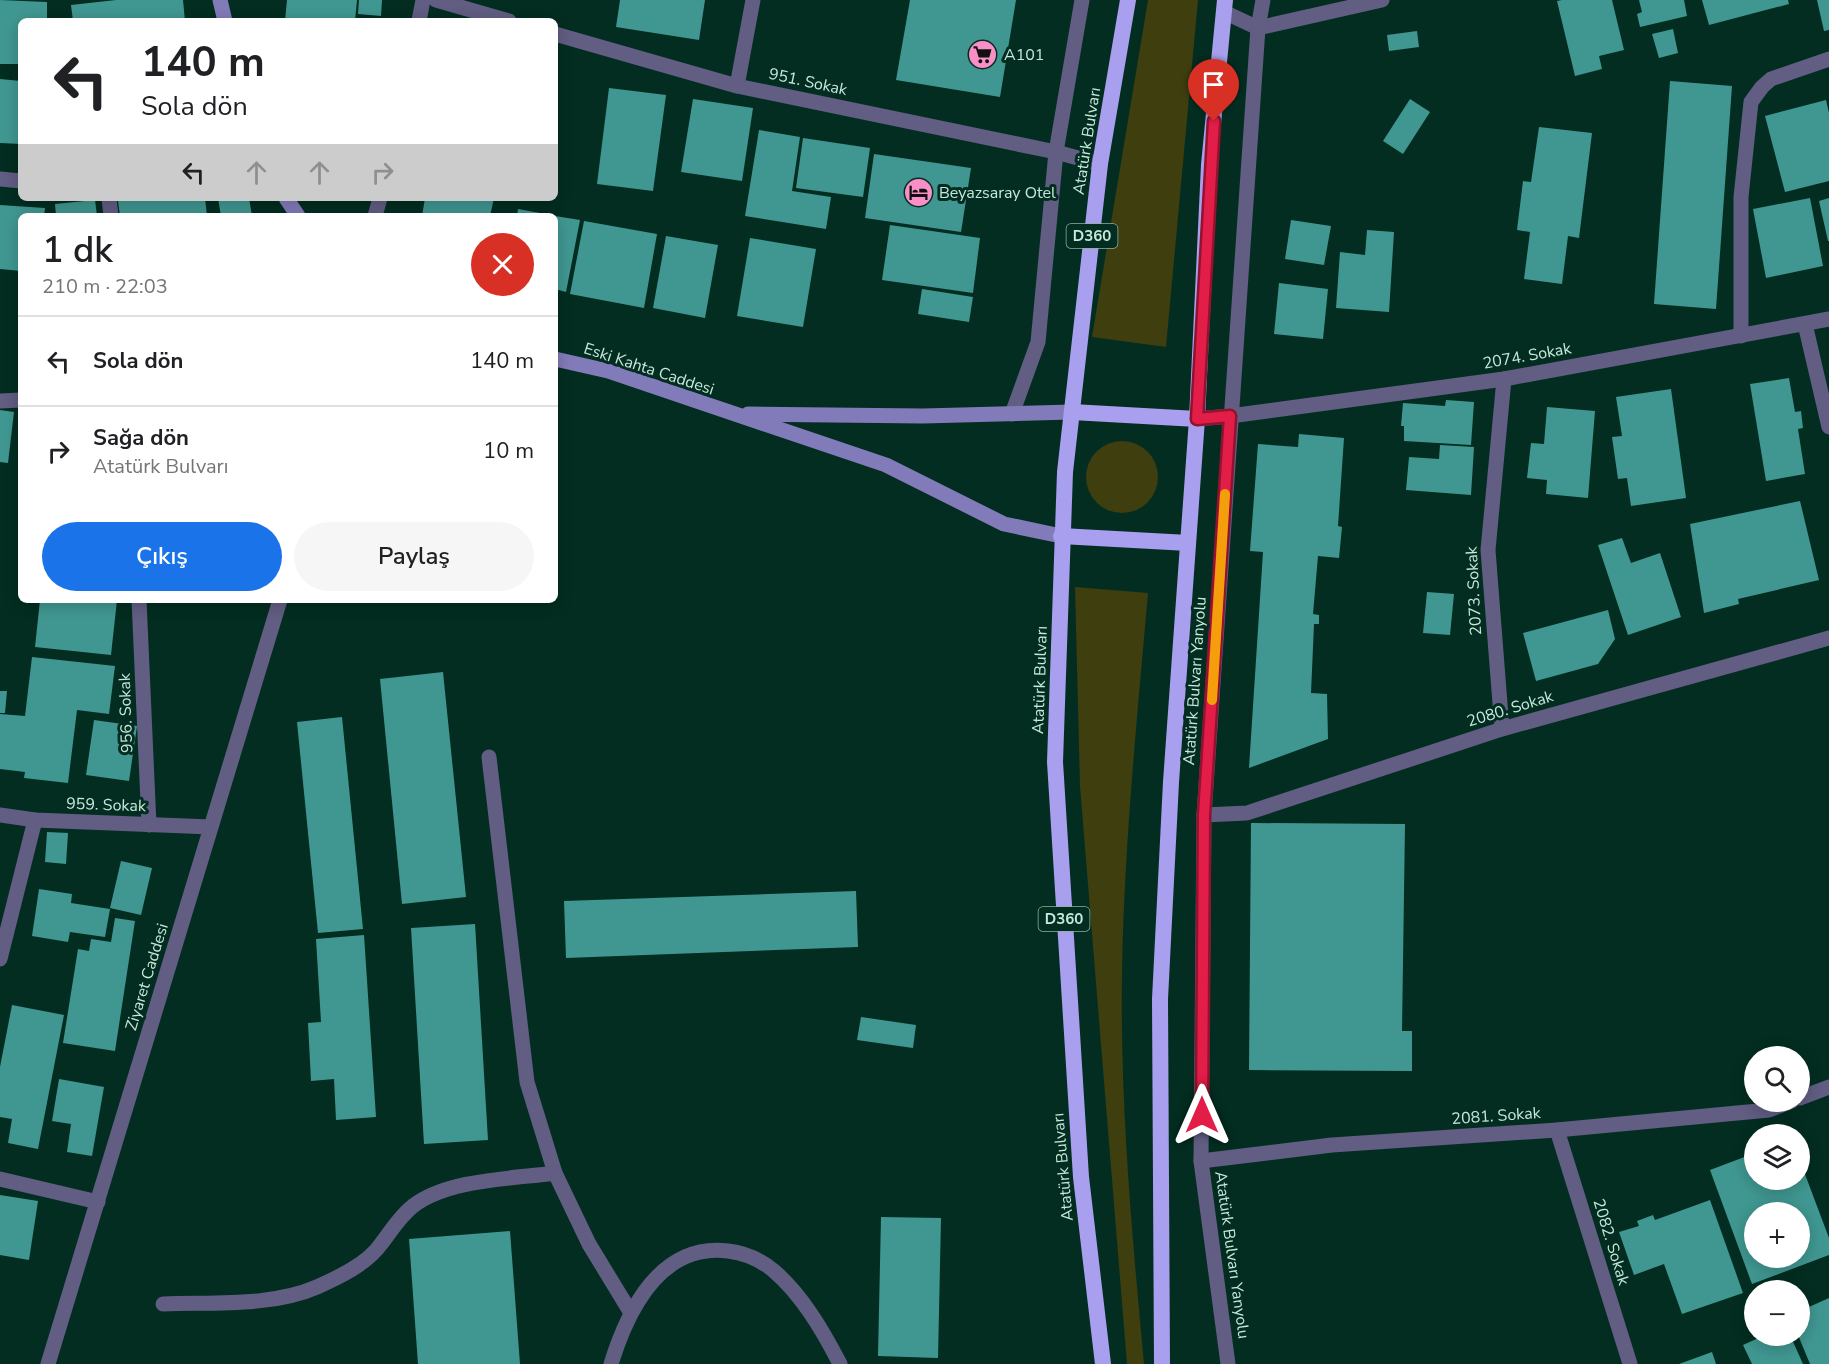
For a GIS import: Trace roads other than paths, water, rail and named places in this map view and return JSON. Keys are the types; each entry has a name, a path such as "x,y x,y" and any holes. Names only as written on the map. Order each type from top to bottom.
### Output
{"highway":[{"name":"Atatürk Bulvarı","path":"1103,1364 1081,1177 1055,762 1065,472 1100,164 1128,0"},
{"path":"1162,1364 1160,999 1171,782 1197,419 1209,165 1225,6"},
{"path":"1072,412 1197,419"},
{"path":"1061,536 1188,543"}],"main road":[{"path":"220,0 224,18"},
{"name":"Eski Kahta Caddesi","path":"558,360 608,371 886,465 1004,524 1061,536"},
{"path":"731,414 923,416 1072,412"}],"street":[{"path":"420,18 423,0"},
{"path":"436,0 499,18"},
{"path":"737,86 753,0"},
{"path":"1012,414 1038,342 1056,152 1082,0"},
{"name":"Atatürk Bulvarı Yanyolu","path":"1228,1364 1201,1161 1204,815 1258,28 1263,0"},
{"path":"1225,6 1258,28 1382,0"},
{"name":"951. Sokak","path":"558,35 737,86 1056,152 1100,164"},
{"path":"1741,336 1741,198 1751,102 1771,79 1829,59"},
{"path":"0,179 18,181"},
{"name":"2074. Sokak","path":"1197,419 1503,379 1829,319"},
{"path":"1805,324 1829,427"},
{"name":"2073. Sokak","path":"1502,729 1488,550 1503,379"},
{"path":"0,401 18,400"},
{"name":"956. Sokak","path":"139,603 149,825"},
{"name":"Ziyaret Caddesi","path":"48,1364 279,603"},
{"name":"2080. Sokak","path":"1204,815 1247,813 1502,729 1829,638"},
{"path":"489,757 527,1082 555,1173 589,1244 631,1313"},
{"name":"959. Sokak","path":"0,815 35,820 211,827"},
{"path":"0,959 35,820"},
{"path":"1810,1094 1829,1087"},
{"name":"2081. Sokak","path":"1201,1161 1332,1145 1557,1130 1747,1112"},
{"name":"2082. Sokak","path":"1557,1130 1630,1364"},
{"path":"163,1304 259,1300 315,1288 361,1262 381,1245 401,1216 428,1196 458,1186 555,1173"},
{"path":"0,1179 98,1202"},
{"path":"611,1364 631,1313 648,1286 662,1270 679,1260 718,1250 738,1253 757,1260 773,1271 792,1291 831,1346 840,1364"}],"place":[{"name":"A101","path":"983,55"},
{"name":"Beyazsaray Otel","path":"918,193"}]}
